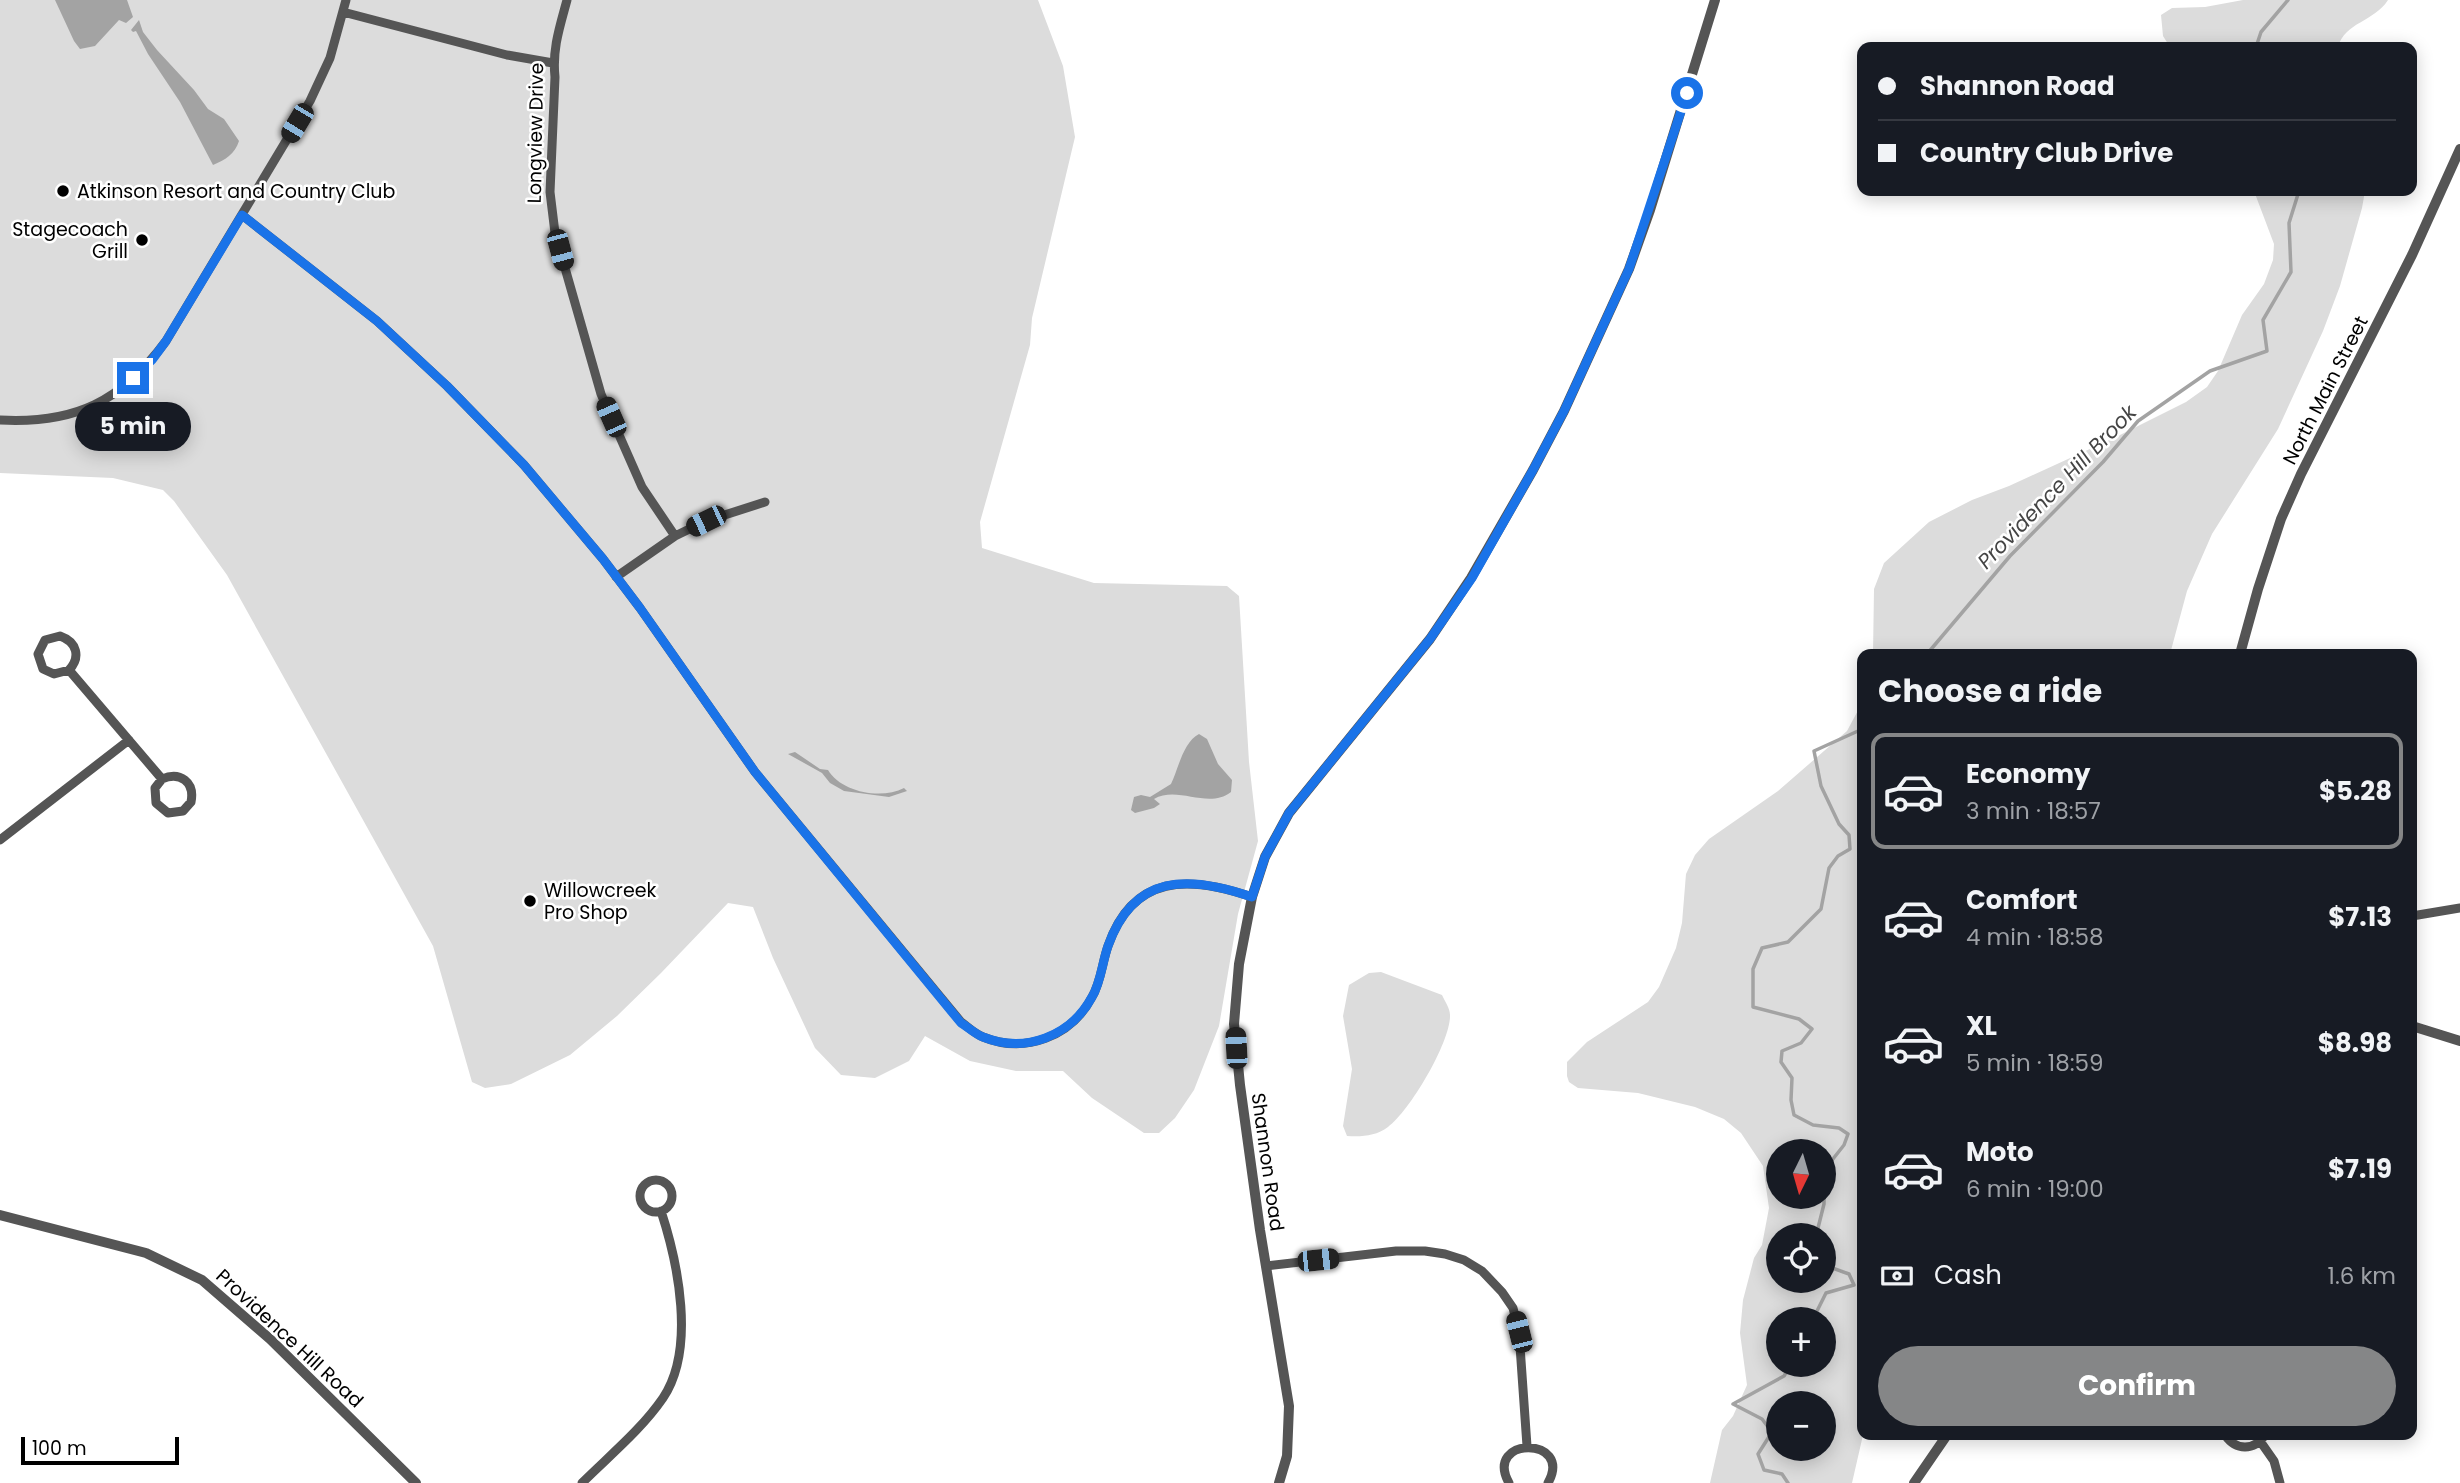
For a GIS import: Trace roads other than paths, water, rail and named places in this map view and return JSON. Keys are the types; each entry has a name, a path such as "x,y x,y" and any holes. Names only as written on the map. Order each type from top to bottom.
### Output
{"street":[{"path":"0,420 49,419 72,414 127,385 152,360 310,102 330,58 346,0"},
{"name":"Longview Drive","path":"567,0 555,40 553,63 555,77 550,191 555,233 601,394 642,487 675,536"},
{"name":"Shannon Road","path":"1279,1483 1287,1456 1289,1405 1266,1266 1234,1024 1239,964 1252,897 1265,857 1289,813 1430,639 1472,578 1564,411 1629,269 1654,198 1715,0"},
{"path":"344,12 507,55 553,63"},
{"name":"North Main Street","path":"2241,649 2281,519 2412,255 2460,149"},
{"path":"242,215 377,321 447,386 524,465 616,576 763,782 961,1023 982,1036 1004,1043 1040,1041 1062,1031 1080,1016 1093,996 1107,947 1118,923 1134,903 1154,890 1179,883 1206,884 1252,897"},
{"path":"616,576 675,536 706,521 765,502"},
{"path":"60,636 71,641 76,656 69,670 54,674 43,669 37,654 45,640 60,636"},
{"path":"69,670 162,779"},
{"path":"0,840 129,740"},
{"path":"173,775 188,782 192,789 192,798 186,808 172,813 158,807 154,792 162,779 173,775"},
{"path":"2417,915 2460,908"},
{"path":"2417,1028 2460,1041"},
{"path":"582,1483 650,1415 665,1395 675,1373 679,1349 680,1299 662,1211"},
{"name":"Providence Hill Road","path":"0,1214 146,1253 202,1280 270,1339 416,1483"},
{"path":"1266,1266 1396,1251 1425,1251 1464,1260 1482,1272 1502,1292 1513,1308 1519,1332 1527,1446"},
{"path":"1914,1483 1944,1440"},
{"path":"2229,1440 2242,1448 2260,1440"},
{"path":"2264,1440 2280,1483"},
{"path":"1509,1483 1505,1472 1508,1457 1527,1446 1548,1456 1552,1472 1548,1483"}],"waterway":[{"name":"Providence Hill Brook","path":"2258,42 2261,32 2288,0"},
{"name":"Providence Hill Brook","path":"1931,649 2010,556 2103,462 2138,421 2210,371 2267,351 2263,320 2291,272 2289,223 2297,196"},
{"name":"Providence Hill Brook","path":"1836,1155 1848,1134 1839,1128 1813,1125 1794,1115 1791,1100 1792,1078 1781,1062 1782,1051 1801,1043 1812,1029 1799,1019 1753,1007 1753,969 1762,948 1788,942 1821,909 1829,868 1838,856 1850,849 1849,835 1839,824 1821,786 1814,751 1857,731"},
{"name":"Providence Hill Brook","path":"1819,1223 1823,1209"},
{"name":"Providence Hill Brook","path":"1836,1269 1849,1274 1854,1285 1836,1290"},
{"name":"Providence Hill Brook","path":"1819,1307 1826,1293"},
{"name":"Providence Hill Brook","path":"1782,1377 1733,1404 1762,1419 1772,1432 1758,1454 1764,1470 1782,1474 1788,1483"}],"place":[{"name":"Atkinson Resort and Country Club","path":"63,191"},
{"name":"Stagecoach Grill","path":"142,240"},
{"name":"Willowcreek Pro Shop","path":"530,901"}]}
